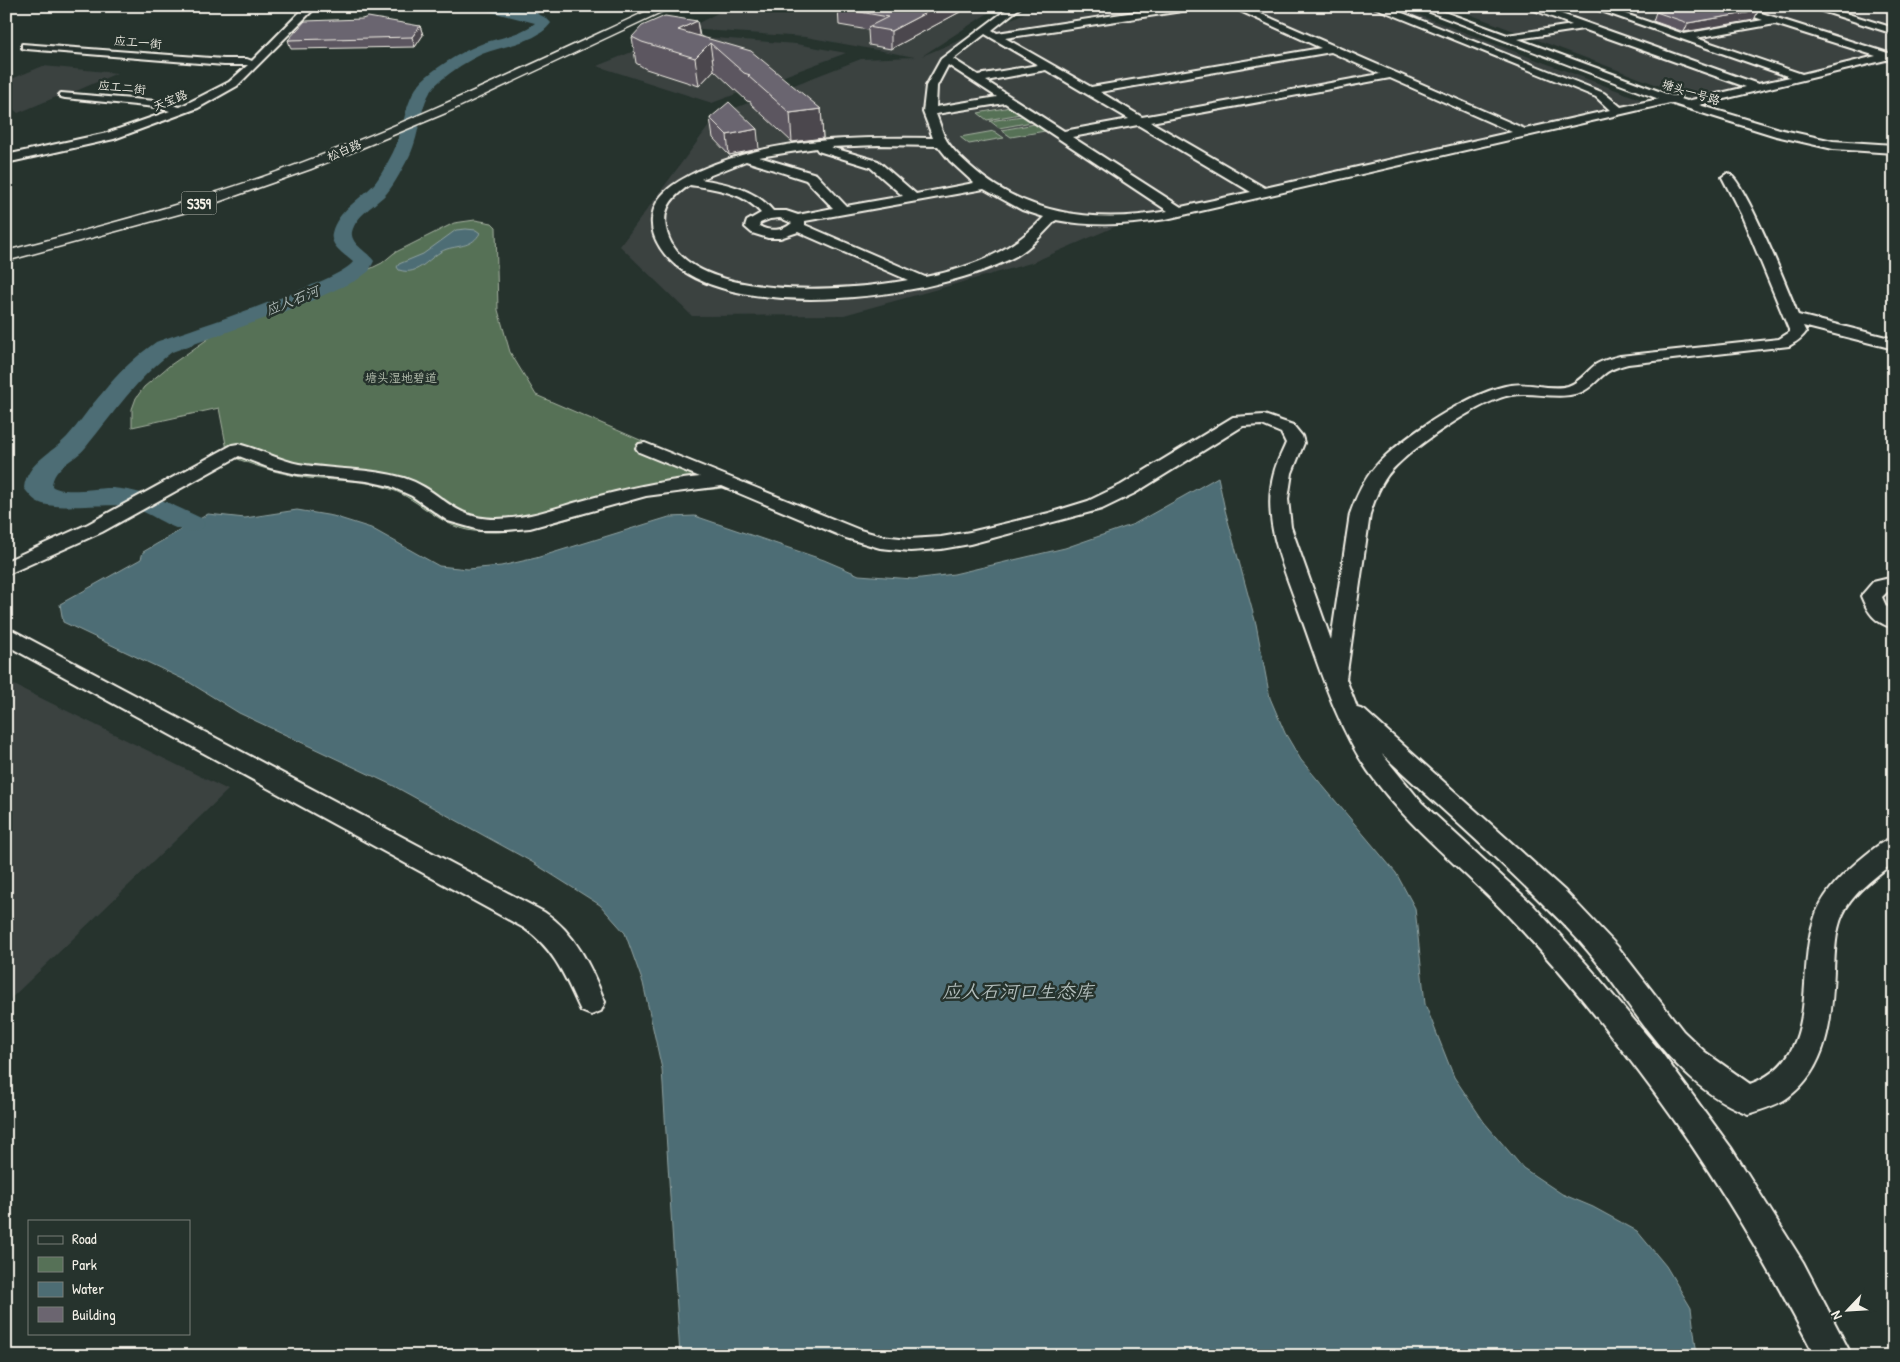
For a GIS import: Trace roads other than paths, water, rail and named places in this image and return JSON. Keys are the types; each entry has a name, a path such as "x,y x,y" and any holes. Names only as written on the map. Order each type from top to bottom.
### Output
{"main road":[{"name":"松白路","path":"6,256 200,202 305,166 650,10 668,6"},
{"path":"650,10 680,6"},
{"name":"松白路","path":"6,245 145,208 386,128"}],"street":[{"name":"天宝路","path":"6,157 92,137 140,122 176,109 211,92 247,62 304,6"},
{"name":"天宝路","path":"6,157 110,136 194,106 233,84 248,72 312,6"},
{"path":"1023,6 1014,9 946,59 936,73 930,88 929,112 931,122 940,142 954,159 986,185 1018,203 1053,215 1096,222 1144,219 1179,212 1672,98"},
{"path":"996,36 1194,6"},
{"path":"1234,6 1524,132"},
{"path":"1376,6 1600,95 1618,111"},
{"name":"塘头一号路","path":"1419,6 1672,98 1691,100 1721,114 1780,133 1833,145 1894,149"},
{"name":"塘头一号路","path":"1429,6 1510,38"},
{"path":"1529,6 1758,88"},
{"path":"1592,6 1801,77"},
{"path":"1728,6 1890,56"},
{"path":"1811,6 1894,31"},
{"path":"1510,38 1582,25 1652,17"},
{"path":"1683,37 1774,21"},
{"path":"1518,27 1555,40"},
{"path":"985,30 1263,193"},
{"name":"应工一街","path":"26,46 224,62 247,62"},
{"path":"1089,91 1332,49"},
{"path":"1691,100 1712,99 1890,56"},
{"path":"946,59 1179,212"},
{"path":"1539,71 1577,63"},
{"path":"976,79 1048,67"},
{"path":"1062,136 1391,75"},
{"name":"应工二街","path":"65,95 156,104 176,109"},
{"path":"929,112 1007,100"},
{"path":"940,142 860,141 812,145 748,157 713,168 674,190 663,203 658,221 659,230 669,249 677,258 690,269 718,283 752,291 808,294 865,291 922,281 968,270 1003,256 1030,239 1053,215"},
{"path":"812,145 874,164 913,198"},
{"path":"748,157 811,177 843,211"},
{"path":"1336,679 1360,514 1364,498 1372,483 1395,457 1469,406 1496,394 1512,390 1569,391 1583,386 1598,370 1626,359 1783,343 1793,338 1798,332 1748,214 1728,177"},
{"path":"688,181 727,188 745,194 758,201 769,215"},
{"path":"922,281 797,223 783,215 769,215 754,221 752,227 756,230 772,234 792,231 797,223 843,211 986,185"},
{"path":"1792,318 1894,344"},
{"path":"645,448 853,534 880,542 910,545 941,543 1055,517 1095,505 1128,488 1238,421 1264,420 1286,429 1293,436 1295,443 1282,473 1279,499 1281,527 1290,557 1350,720 1376,764 1413,810 1522,912 1580,977 1650,1062 1731,1176 1791,1274 1834,1356"},
{"path":"6,569 95,528 238,449 263,460 293,468 370,476 397,482 420,492 447,513 460,520 496,526 537,520 663,486 725,482"},
{"path":"1894,584 1880,587 1870,596 1877,610 1894,621"},
{"path":"6,636 512,907 542,925 562,946 580,973 591,1002"},
{"path":"1346,707 1556,899 1608,955 1673,1040 1694,1062 1748,1100 1776,1088 1797,1070 1810,1048 1816,1022 1823,938 1831,909 1846,888 1894,847"}],"water":[{"path":"456,230 476,230 480,233 470,243 447,249 413,271 399,270 397,267 399,264 423,254"},
{"name":"应人石河口生态库","path":"1218,477 1256,624 1270,698 1285,733 1301,760 1396,873 1415,908 1425,1004 1454,1077 1484,1122 1523,1168 1562,1194 1593,1207 1637,1231 1666,1266 1691,1308 1697,1356 680,1356 662,1069 643,983 625,933 600,905 532,862 392,785 239,713 187,681 63,622 60,604 141,559 143,552 208,514 245,518 297,510 333,516 371,528 439,566 468,569 501,566 536,558 669,517 695,516 824,560 859,575 913,579 954,574 1065,548 1134,524"}],"waterway":[{"name":"应人石河","path":"191,524 140,500 111,496 76,498 47,496 38,488 39,478 46,467 76,443 112,396 146,360 164,347 294,300 350,276 362,267 364,261 343,242 342,233 349,218 355,211 381,188 402,154 409,137 417,103 424,87 441,72 469,55 530,33 544,23 541,20 485,6"},
{"path":"531,17 544,6"}],"park label":[{"name":"塘头湿地碧道","path":"401,377"}]}
